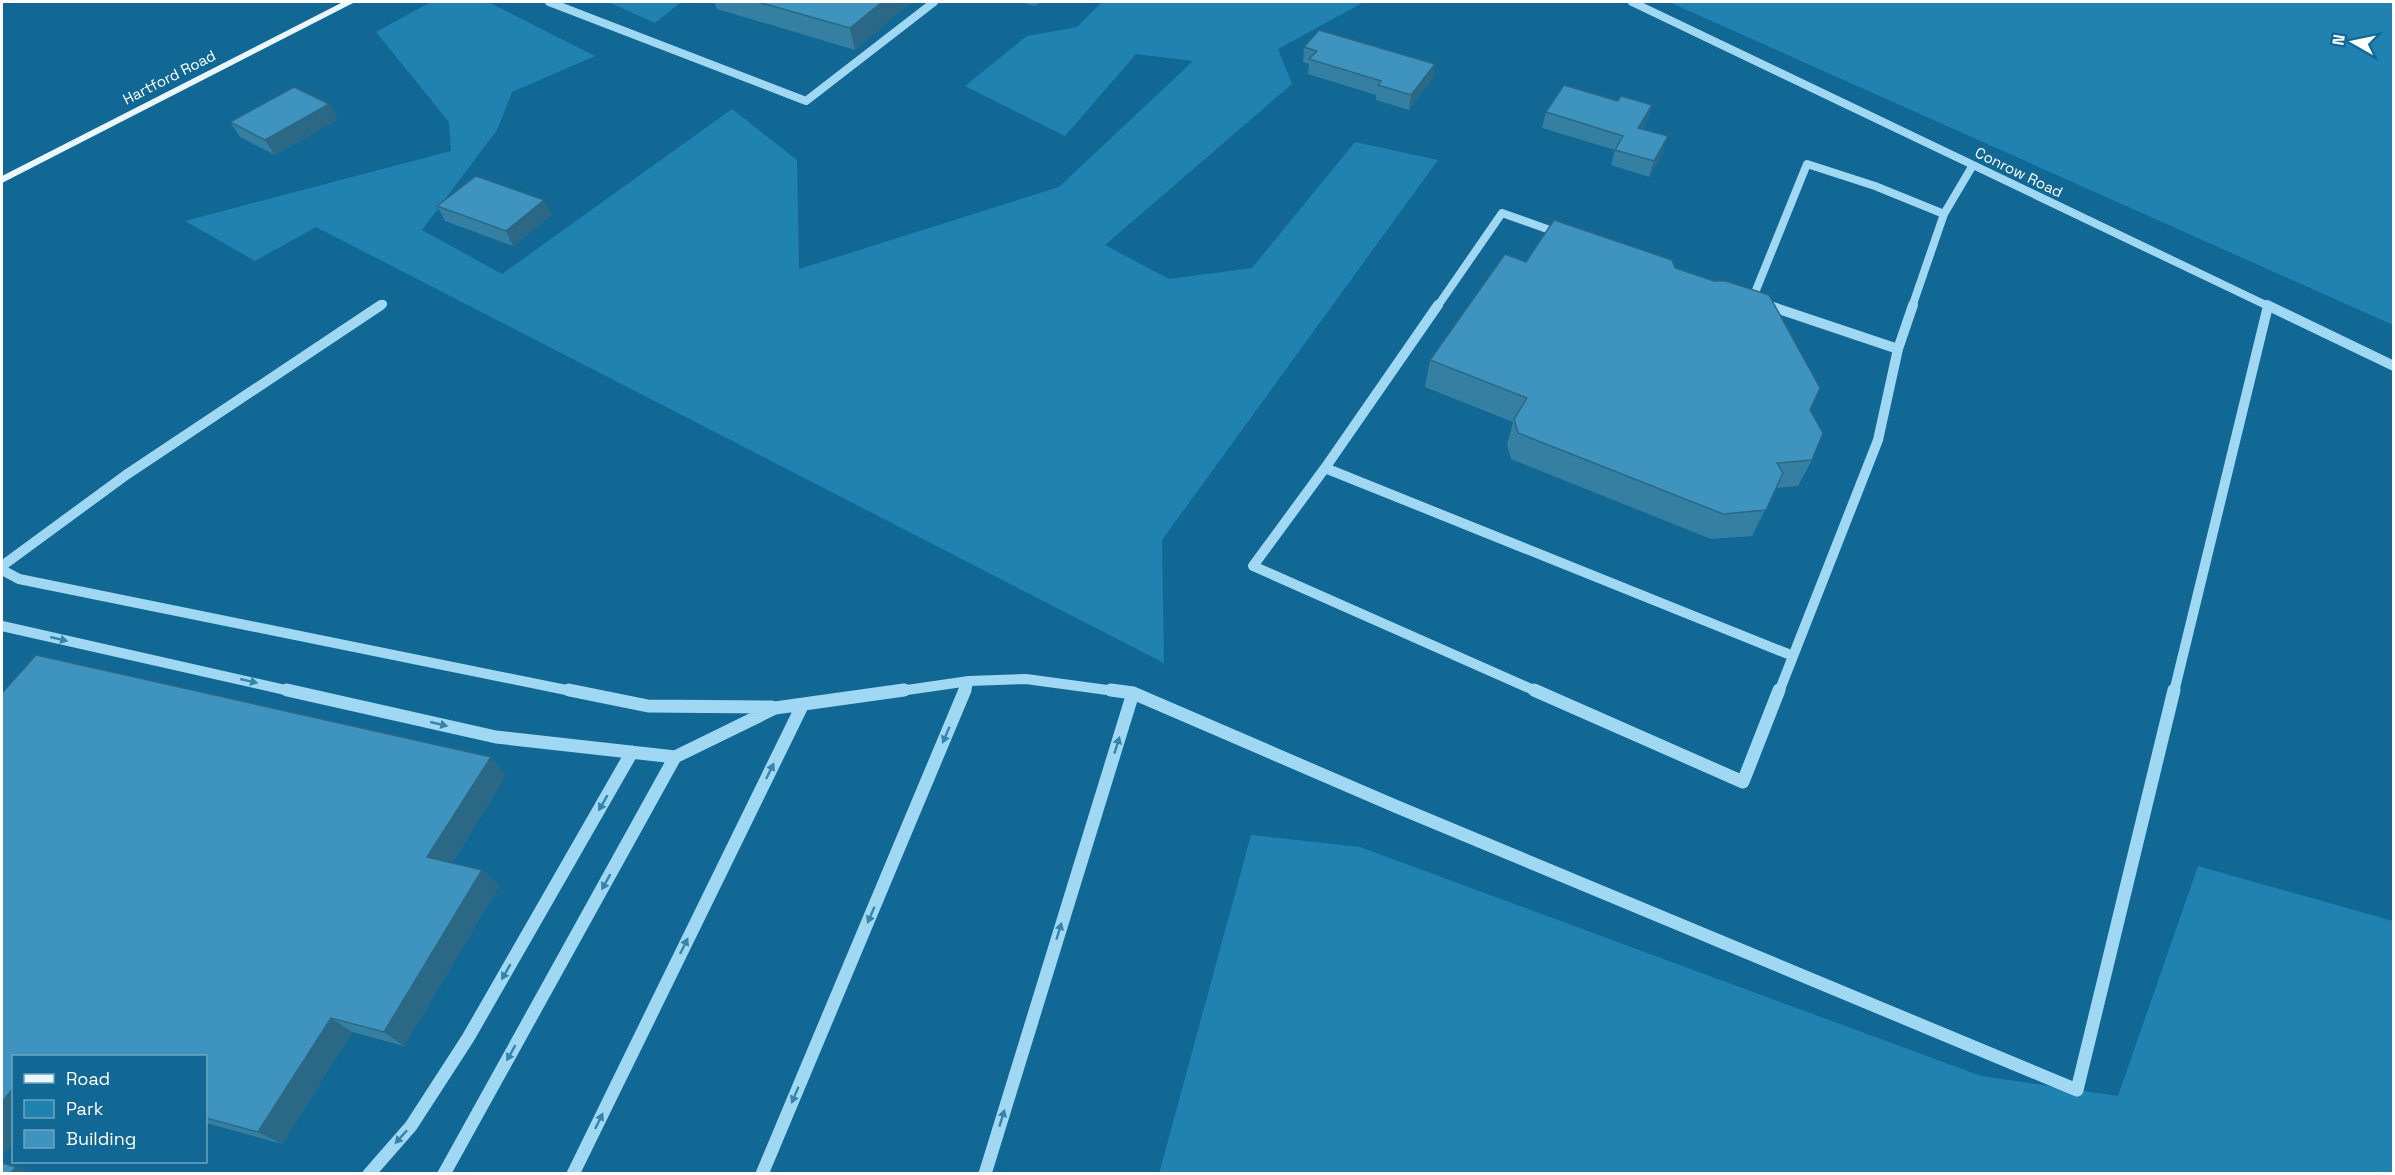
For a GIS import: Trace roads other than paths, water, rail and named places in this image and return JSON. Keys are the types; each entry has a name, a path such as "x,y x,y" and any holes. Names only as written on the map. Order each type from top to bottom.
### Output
{"main road":[{"name":"Hartford Road","path":"2,180 350,2"}],"street":[{"path":"549,2 806,101 934,2"},
{"name":"Conrow Road","path":"1632,2 2394,366"},
{"path":"1752,300 1807,164 1875,186 1944,214"},
{"path":"1568,236 1502,213 1325,468 1253,566 1743,782 1878,440 1898,349 1944,214 1973,165"},
{"path":"1742,296 1898,349"},
{"path":"384,304 126,475 2,568 19,579 648,706 775,708 969,681 1026,679 1133,693 1406,811 2078,1090 2268,306"},
{"path":"1325,468 1793,656"},
{"path":"2,626 496,737 632,753 675,757 775,708"},
{"path":"762,1173 969,681"},
{"path":"985,1173 1133,693"},
{"path":"573,1173 803,704"},
{"path":"369,1173 411,1126 468,1038 632,753"},
{"path":"444,1173 675,757"}]}
